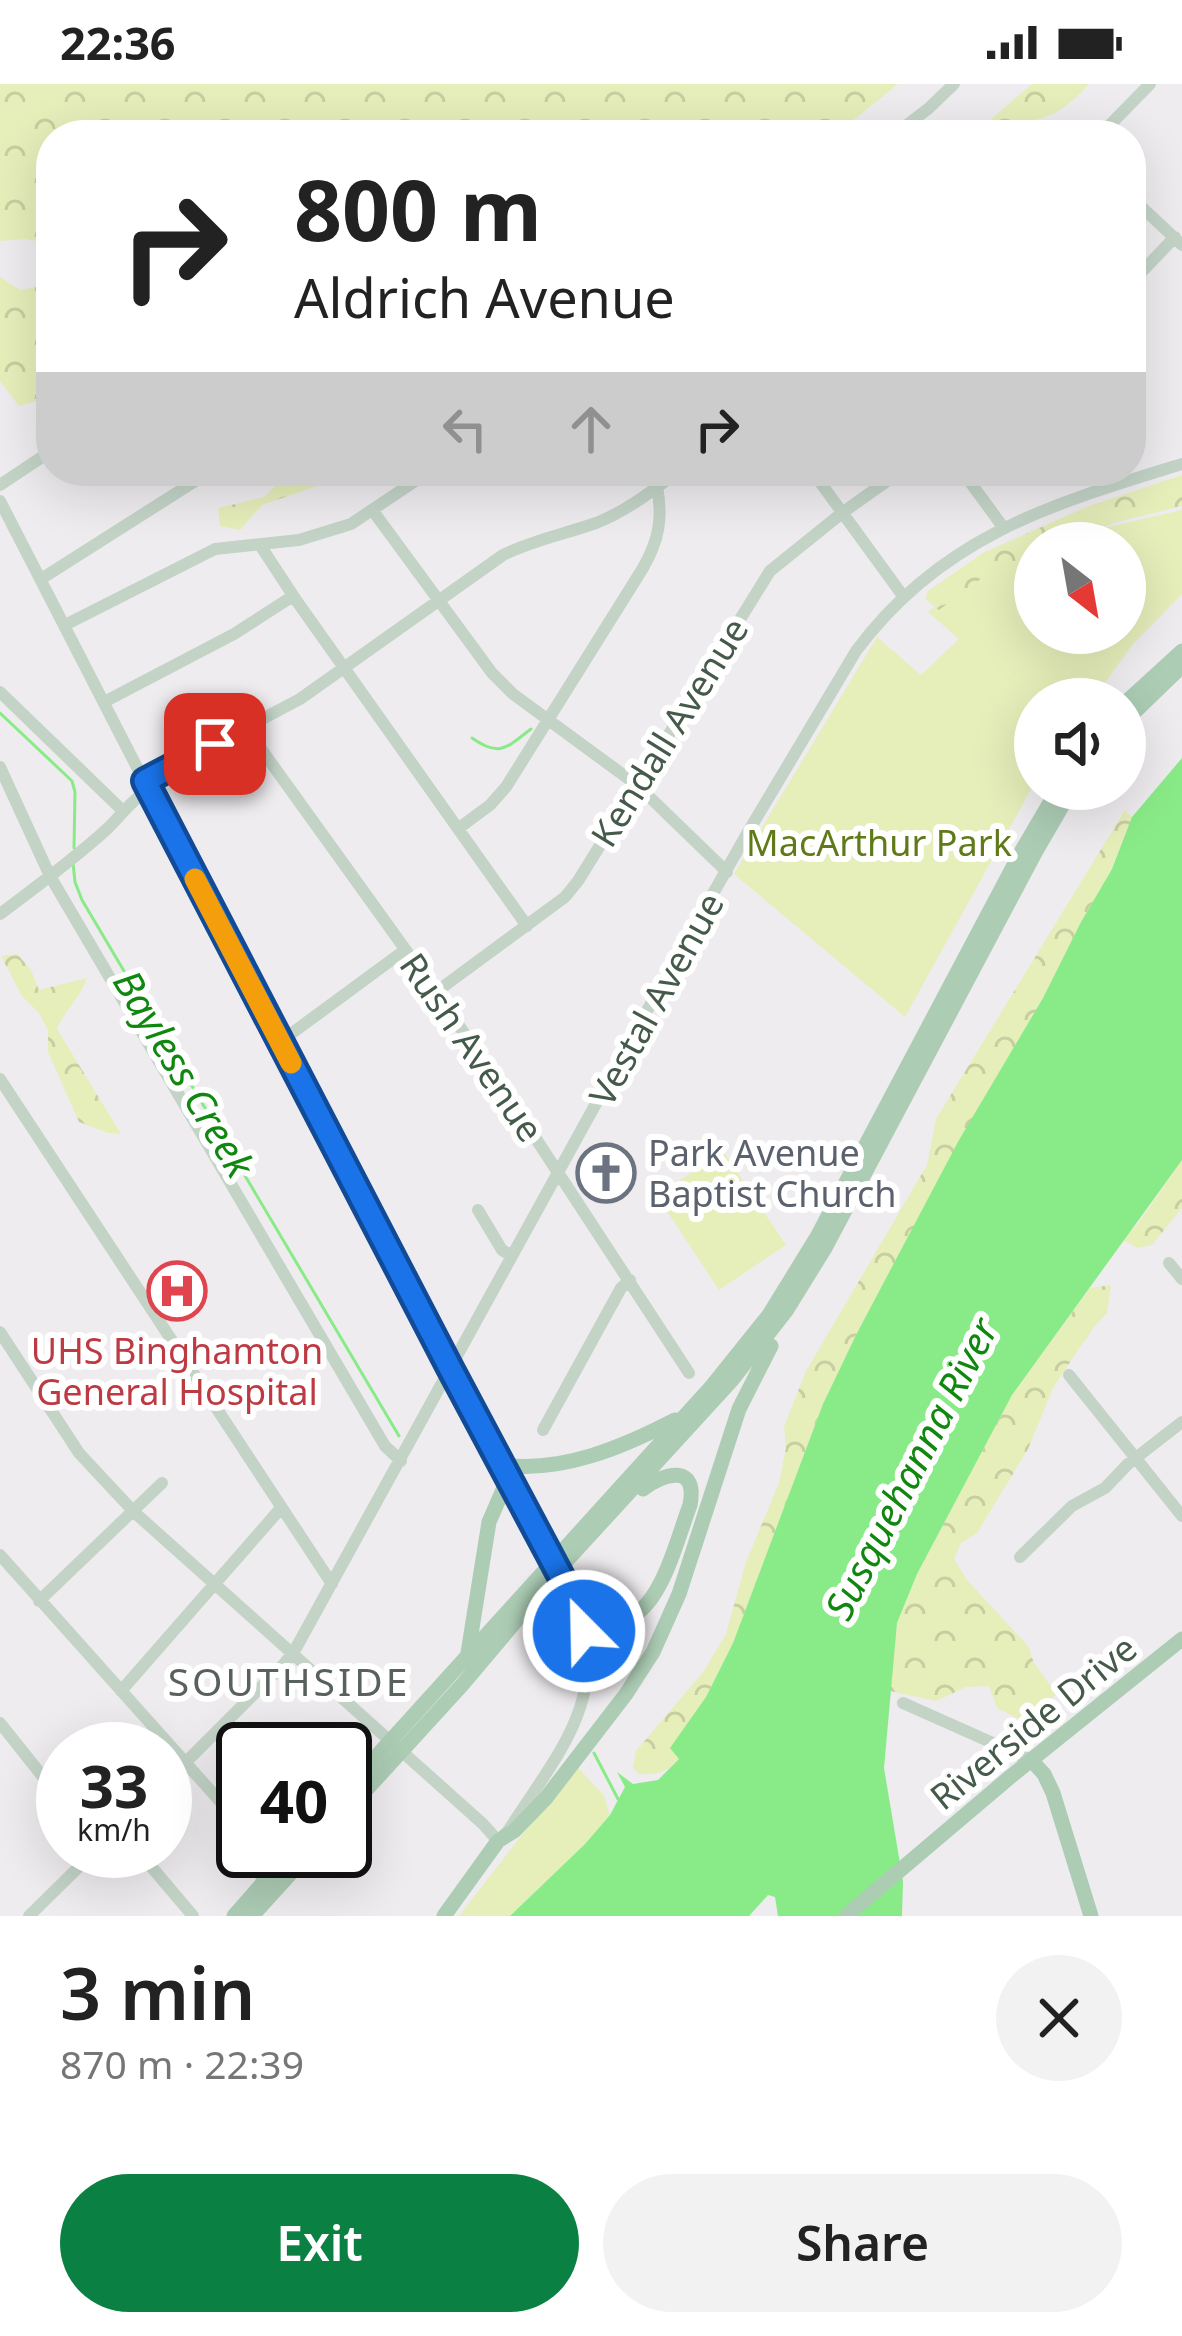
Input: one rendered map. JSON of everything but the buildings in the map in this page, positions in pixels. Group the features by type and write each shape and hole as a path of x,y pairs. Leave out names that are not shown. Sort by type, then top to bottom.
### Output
{"main road":[{"path":"1146,684 1182,651"},
{"path":"1146,701 1182,666"},
{"path":"372,1777 463,1662 758,1329 800,1268 1047,810"},
{"path":"372,1767 462,1684 742,1368 799,1292 1060,810"},
{"path":"444,1916 498,1841 541,1804 649,1658 679,1594 745,1393 800,1300 799,1292"},
{"path":"463,1662 489,1522 506,1470 579,1459 664,1425 700,1399"},
{"path":"573,1599 611,1619 630,1617 646,1607 657,1592 690,1505 690,1486 680,1476 664,1476 604,1523"},
{"name":"Riverside Drive","path":"846,1916 1182,1639"},
{"path":"1031,1760 1053,1793 1091,1916"},
{"path":"263,1882 264,1878"},
{"path":"234,1916 267,1878"},
{"path":"253,1916 287,1878"}],"street":[{"path":"913,120 954,84"},
{"path":"1115,120 1150,84"},
{"path":"1146,211 1178,241 1146,270"},
{"path":"0,484 36,461"},
{"name":"Vestal Avenue","path":"1146,476 1182,464"},
{"path":"41,579 187,486"},
{"path":"65,625 215,549 332,532 409,486"},
{"path":"823,486 903,596"},
{"name":"Kendall Avenue","path":"436,992 572,889 770,572 879,486"},
{"path":"973,486 1003,527"},
{"name":"Vestal Avenue","path":"192,1756 292,1654 748,832 856,651 903,596 991,533 1035,512 1115,486"},
{"path":"0,914 78,854 147,786 300,699 503,555 596,523 657,487 662,514 654,549 506,787 459,828"},
{"path":"0,501 573,1599 588,1652 583,1706 567,1741 498,1841 134,1512 79,1453 0,1332"},
{"path":"373,511 492,673 513,694 637,785 727,872"},
{"path":"260,545 527,926"},
{"path":"104,702 234,634 293,596"},
{"path":"0,692 123,811"},
{"name":"Rush Avenue","path":"246,728 436,992 689,1373"},
{"path":"0,767 50,877 385,1446 401,1461"},
{"path":"280,1042 405,950"},
{"path":"0,1078 332,1584"},
{"path":"478,1210 502,1250 512,1256"},
{"path":"1169,1263 1182,1280"},
{"path":"543,1430 621,1288 630,1280"},
{"path":"1069,1375 1182,1516"},
{"path":"1020,1557 1072,1506 1105,1488 1182,1422"},
{"path":"39,1600 163,1483"},
{"path":"121,1691 281,1508"},
{"path":"0,1555 149,1722"},
{"path":"903,1703 1031,1760"},
{"path":"0,1723 36,1768"},
{"path":"192,1769 216,1796"},
{"path":"29,1916 68,1878"},
{"path":"161,1878 193,1916"}],"green space":[{"path":"0,84 898,84 854,120 36,120 36,241 0,241"},
{"path":"1032,84 1089,84 1045,117 990,120"},
{"path":"0,277 20,290 36,287 36,401 19,406 0,381"},
{"path":"1182,475 1182,506 1117,522 1053,522"},
{"path":"275,486 317,486 262,505 240,530 220,526 218,508 264,497"},
{"name":"MacArthur Park","path":"1182,510 1182,594 1146,631 1146,522 1130,522"},
{"path":"1014,539 1014,564 1006,560 939,610 925,599 928,591 983,553"},
{"name":"MacArthur Park","path":"1013,553 1014,654 1126,654 1108,678 1014,678 1014,810 1020,810 905,1017 734,874 877,637 921,675 959,639 928,612 999,557"},
{"path":"1125,810 1132,817 1112,869 960,1140 823,1404 733,1643 706,1697 671,1748 679,1758 661,1772 638,1774 633,1767 636,1751 703,1672 726,1634 746,1562 779,1483 786,1448 784,1427 806,1371 927,1165 936,1119"},
{"path":"17,954 31,970 39,990 87,978 57,1029 121,1134 79,1122 48,1052 48,1030 22,996 1,956"},
{"path":"723,1151 786,1245 719,1290 657,1196"},
{"path":"1182,1160 1182,1208 1152,1245 1138,1248 1122,1240 1137,1225"},
{"path":"1111,1285 1107,1313 1053,1388 1028,1449 977,1533 961,1543 954,1559 967,1580 1028,1646 1056,1693 1042,1714 1023,1721 997,1708 989,1686 966,1687 936,1701 890,1691 897,1623 917,1574 1012,1395 1090,1288"},
{"path":"576,1765 604,1796 610,1815 510,1916 459,1916"}],"water":[{"name":"Susquehanna River","path":"1182,758 1182,1160 1012,1395 917,1574 897,1623 884,1768 903,1881 902,1916 778,1916 775,1897 768,1895 749,1916 510,1916 610,1815 625,1787 617,1772 633,1784 658,1780 679,1759 670,1748 706,1697 733,1643 823,1404 856,1335 959,1140 1112,869 1132,817 1138,810 1146,810 1146,800"}],"waterway":[{"name":"Bayless Creek","path":"0,713 72,781 74,848"},
{"path":"472,738 497,749 531,729"},
{"name":"Bayless Creek","path":"73,863 82,900 399,1436"},
{"path":"594,1753 618,1799"}],"slow traffic":[{"path":"195,879 291,1063"}],"place":[{"name":"Park Avenue Baptist Church","path":"606,1173"},
{"name":"UHS Binghamton General Hospital","path":"177,1291"}],"district":[{"name":"SOUTHSIDE","path":"289,1680"}],"route":[{"path":"215,744 145,781 573,1599 584,1631"}]}
